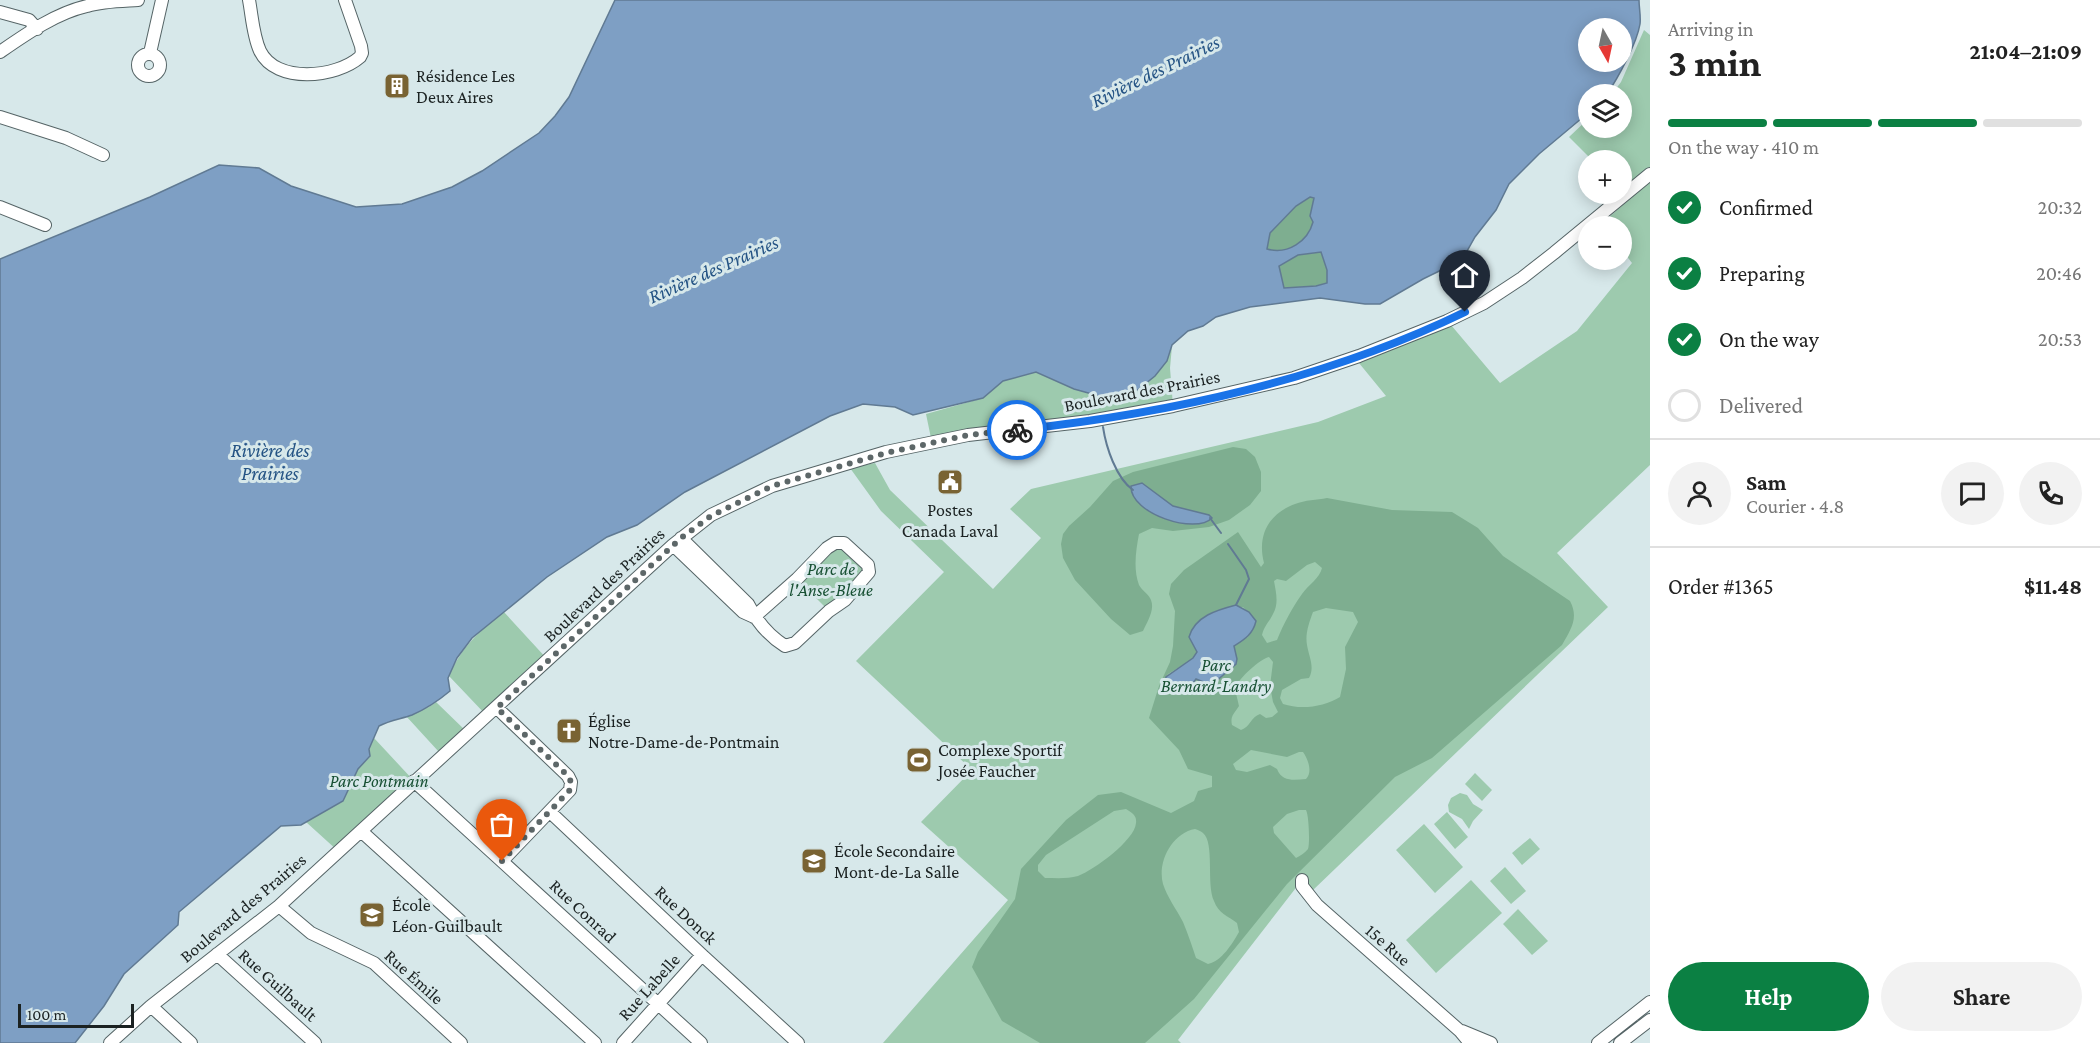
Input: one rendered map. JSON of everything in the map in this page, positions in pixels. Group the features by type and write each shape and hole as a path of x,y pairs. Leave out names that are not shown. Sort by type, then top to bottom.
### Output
{"street":[{"path":"0,52 62,15 87,5 138,0"},
{"path":"150,53 162,0"},
{"path":"249,0 258,47 262,54 278,69 298,75 337,69 360,57 362,49 345,0"},
{"path":"0,12 29,20 37,29"},
{"path":"0,117 66,138 103,155"},
{"name":"Boulevard des Prairies","path":"110,1043 151,1006 279,906 677,542 711,516 772,486 886,453 968,435 1090,421 1173,406 1294,378 1359,356 1447,321 1484,303 1522,278 1650,174"},
{"path":"0,207 45,225"},
{"path":"677,542 748,604 754,617 778,642 785,646 795,643 829,611 845,600 869,572 868,565 844,543 835,543 754,617"},
{"path":"497,708 568,776 571,782 570,790 502,861"},
{"name":"Rue Conrad","path":"414,781 701,1043"},
{"name":"Rue Donck","path":"550,812 798,1043"},
{"path":"361,831 595,1043"},
{"name":"15e Rue","path":"1302,880 1302,886 1317,905 1460,1030 1470,1043"},
{"name":"Rue Émile","path":"279,906 311,933 374,963 460,1043"},
{"name":"Rue Guilbault","path":"217,954 315,1043"},
{"name":"Rue Labelle","path":"623,1043 702,956"},
{"path":"1598,1043 1650,1002"},
{"path":"151,1006 191,1043"},
{"path":"1620,1043 1650,1020"},
{"name":"15e Rue","path":"1460,1030 1491,1043"}],"green space":[{"path":"1644,30 1650,35 1650,167 1632,182 1632,150 1582,150 1569,137 1578,128 1578,138 1632,138 1632,84 1620,84 1625,72 1632,72 1632,57"},
{"name":"Parc Bernard-Landry","path":"1650,181 1650,465 1557,553 1608,607 1312,891 1302,880 1178,1040 1181,1043 883,1043 1008,900 921,822 972,770 856,661 944,572 881,511 850,468 875,463 890,490 993,589 1041,538 1010,509 1031,489 1318,422 1386,396 1359,363 1451,325 1500,383 1577,331 1626,270 1632,270 1632,216 1610,216 1624,204 1632,204 1632,197"},
{"path":"1310,197 1314,198 1310,216 1313,222 1307,236 1289,248 1267,249 1270,233 1296,206"},
{"path":"1321,252 1327,270 1327,283 1284,288 1279,266 1298,255"},
{"path":"1172,346 1170,368 1173,406 932,443 926,414 983,398 1003,381 1036,372 1074,389 1111,399 1135,392 1155,376 1167,361"},
{"path":"1233,447 1246,449 1255,457 1261,472 1261,491 1250,505 1229,520 1209,527 1173,531 1152,528 1139,534 1136,560 1137,579 1140,587 1150,598 1152,608 1143,631 1130,635 1111,619 1075,580 1063,558 1061,544 1063,534 1113,481 1133,472"},
{"path":"1327,498 1392,510 1452,512 1478,528 1503,556 1570,601 1574,618 1568,634 1562,645 1432,758 1395,777 1287,884 1194,999 1145,1043 1040,1043 1002,1021 972,967 978,952 1015,899 1021,869 1066,820 1098,795 1121,792 1171,813 1194,801 1198,791 1212,787 1212,776 1188,769 1179,750 1149,718 1159,686 1170,662 1173,646 1175,611 1169,594 1171,584 1184,570 1238,532 1261,567 1264,563 1262,544 1271,520 1295,504","holes":["1315,562 1322,568 1295,605 1277,640 1267,643 1262,635 1276,606 1274,581 1277,579 1286,581 1307,565","1243,607 1256,621 1248,637 1234,645 1237,659 1206,683 1195,679 1190,687 1165,685 1168,674 1194,658 1197,652 1189,637 1199,621 1211,613","1326,608 1353,612 1358,622 1345,647 1346,669 1340,697 1312,707 1283,704 1280,698 1282,690 1301,679 1309,678 1311,674 1312,666 1307,645 1308,628 1313,612","1269,657 1273,662 1270,686 1273,702 1278,712 1266,718 1260,714 1257,715 1241,730 1232,725 1233,715 1239,706 1236,687 1245,674 1260,661","1251,750 1287,757 1303,752 1309,769 1306,779 1297,780 1285,778 1270,765 1247,772 1236,770 1233,764","1126,809 1136,818 1134,830 1129,838 1094,868 1078,876 1045,878 1038,871 1038,865 1046,855 1114,811","1306,810 1309,830 1308,849 1296,858 1274,833 1273,827 1287,814","1195,829 1207,838 1214,901 1221,911 1237,923 1239,932 1230,947 1222,956 1208,964 1196,958 1183,922 1163,884 1164,858 1179,836"]},
{"name":"Parc de l'Anse-Bleue","path":"835,543 868,565 829,611 797,579"},
{"path":"503,611 548,660 487,716 449,676 465,648"},
{"path":"436,702 468,733 439,752 406,716"},
{"name":"Parc Pontmain","path":"374,738 414,781 338,851 306,822 343,801 358,769 370,757 369,749"},
{"path":"1475,773 1492,790 1482,801 1465,784"},
{"path":"1460,793 1467,795 1473,804 1483,810 1469,829 1462,819 1449,812 1448,805 1451,798"},
{"path":"1447,812 1468,837 1455,849 1434,824"},
{"path":"1424,824 1463,867 1435,893 1396,850"},
{"path":"1530,838 1540,849 1522,865 1512,853"},
{"path":"1505,867 1526,891 1511,904 1490,881"},
{"path":"1471,880 1502,913 1436,973 1406,940"},
{"path":"1518,909 1548,941 1532,955 1503,924"}],"water":[{"name":"Rivière des Prairies","path":"615,0 1639,0 1640,21 1632,47 1632,18 1578,18 1578,72 1620,72 1613,84 1578,84 1578,121 1539,154 1509,184 1496,210 1475,237 1462,260 1380,304 1320,298 1250,307 1216,317 1203,326 1188,331 1172,345 1167,361 1155,376 1135,392 1110,399 1074,389 1036,372 1003,381 983,398 913,415 895,407 863,404 830,416 685,492 637,525 607,537 547,577 472,638 457,658 448,678 450,691 417,713 379,726 369,749 370,756 358,769 343,801 301,825 281,826 179,912 178,925 124,974 104,1006 75,1043 0,1043 0,259 150,197 219,165 259,168 291,186 356,207 402,204 452,187 482,171 539,133 569,97","holes":["1310,197 1314,198 1310,216 1313,222 1307,235 1289,248 1267,249 1270,233 1296,206","1321,252 1327,270 1327,283 1284,288 1279,266 1298,255"]},
{"path":"1142,483 1173,506 1209,515 1212,518 1204,523 1179,523 1152,513 1134,496 1131,486"},
{"path":"1236,605 1249,612 1256,621 1251,633 1234,646 1236,664 1215,682 1206,683 1196,679 1185,690 1170,692 1165,685 1166,677 1193,658 1197,652 1189,637 1196,624 1214,612"}],"waterway":[{"path":"1103,427 1109,453 1117,470 1133,490"},
{"path":"1210,518 1221,533"},
{"path":"1228,544 1246,570 1249,579 1236,605"}],"way so far":[{"path":"502,861 570,790 571,782 568,776 497,708 681,538 711,516 772,486 886,453 968,435 1017,430"}],"place":[{"name":"Résidence Les Deux Aires","path":"397,86"},
{"name":"Postes Canada Laval","path":"950,482"},
{"name":"Église Notre-Dame-de-Pontmain","path":"569,731"},
{"name":"Complexe Sportif Josée Faucher","path":"919,760"},
{"name":"École Secondaire Mont-de-La Salle","path":"814,861"},
{"name":"École Léon-Guilbault","path":"372,915"}],"route":[{"path":"1017,430 1090,421 1173,406 1294,378 1359,356 1465,312"}]}
